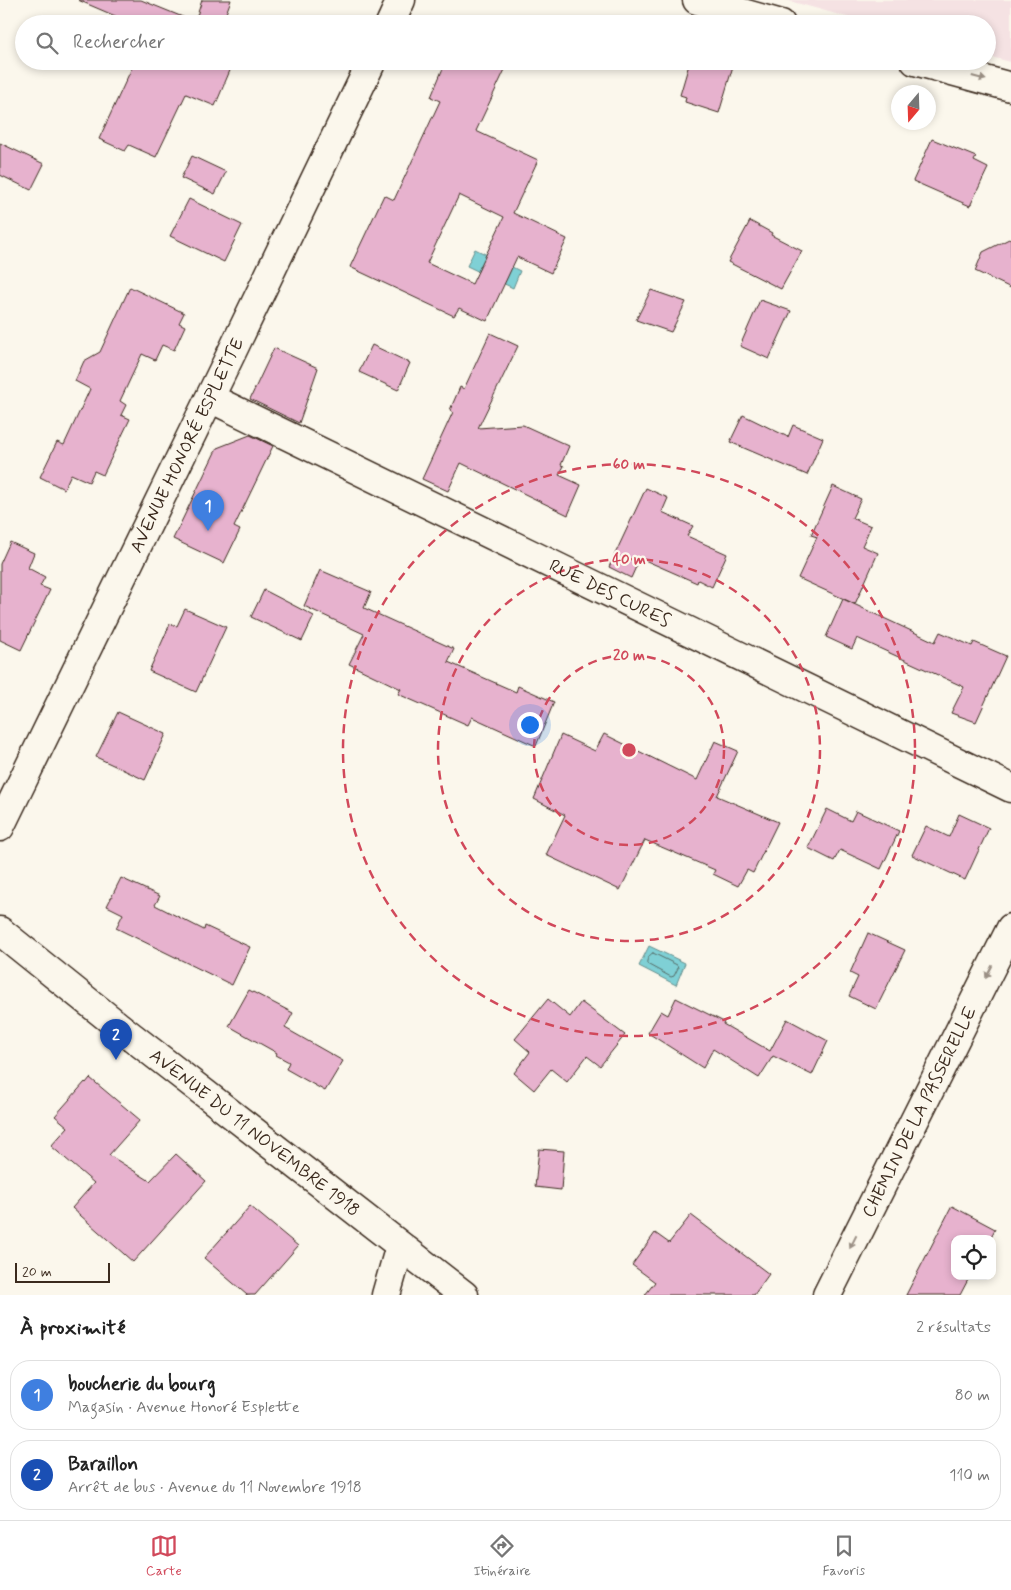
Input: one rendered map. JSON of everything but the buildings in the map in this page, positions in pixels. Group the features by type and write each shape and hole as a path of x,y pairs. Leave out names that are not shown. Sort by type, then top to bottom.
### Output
{"street":[{"path":"394,15 401,0"},
{"path":"697,0 750,15"},
{"name":"AVENUE HONORÉ ESPLETTE","path":"0,827 368,70"},
{"path":"948,70 1011,87"},
{"name":"RUE DES CURES","path":"210,398 1011,788"},
{"name":"CHEMIN DE LA PASSERELLE","path":"827,1295 1011,928"},
{"name":"AVENUE DU 11 NOVEMBRE 1918","path":"0,931 130,1035 464,1295"},
{"path":"386,1295 400,1246"}],"shaded area":[{"path":"786,0 1011,0 1011,62 996,58 996,15 840,15"}],"water":[{"path":"475,249 520,271 513,288 467,266"},
{"path":"649,946 685,963 676,985 639,966"}],"place":[{"name":"boucherie du bourg","path":"208,531"},
{"name":"Baraillon","path":"116,1060"}]}
